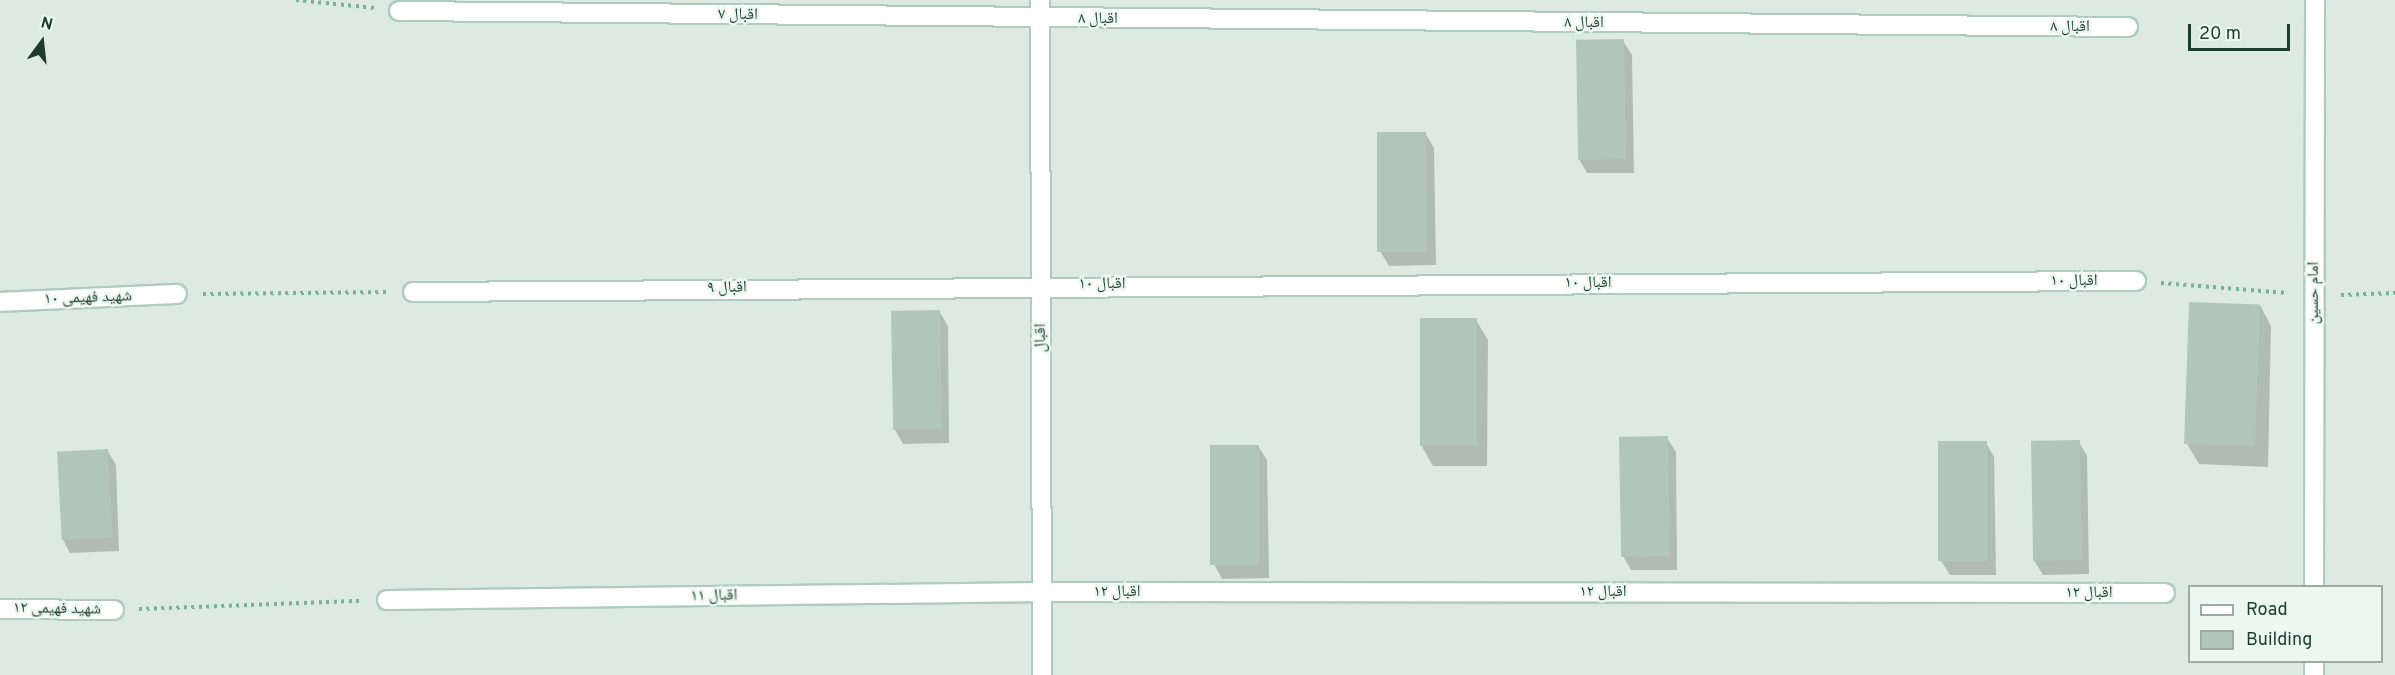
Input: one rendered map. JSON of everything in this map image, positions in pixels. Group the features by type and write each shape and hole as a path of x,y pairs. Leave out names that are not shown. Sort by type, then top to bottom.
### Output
{"street":[{"name":"امام حسین","path":"2314,585 2315,0"},
{"name":"اقبال ۷","path":"399,11 1040,9"},
{"name":"اقبال ۸","path":"1040,9 2128,27"},
{"name":"اقبال","path":"1040,9 1042,675"},
{"name":"اقبال ۱۰","path":"1041,284 2136,281"},
{"name":"اقبال ۹","path":"413,292 1041,284"},
{"name":"شهید فهیمی ۱۰","path":"0,302 177,294"},
{"name":"اقبال ۱۲","path":"1042,592 2165,593"},
{"name":"اقبال ۱۱","path":"387,600 1042,592"},
{"name":"شهید فهیمی ۱۲","path":"0,609 114,610"}],"path":[{"path":"296,0 399,11"},
{"path":"2136,281 2314,295 2395,293"},
{"path":"177,294 413,292"},
{"path":"114,610 387,600"}],"building":[{"path":"1624,39 1626,159 1578,160 1576,40"},
{"path":"1377,132 1426,132 1426,252 1377,252"},
{"path":"2189,302 2260,304 2255,446 2184,444"},
{"path":"940,310 942,429 893,430 891,311"},
{"path":"1420,318 1477,318 1477,446 1420,446"},
{"path":"1668,436 1670,556 1621,557 1619,437"},
{"path":"2080,440 2082,560 2033,561 2031,441"},
{"path":"1938,441 1987,441 1987,561 1938,561"},
{"path":"1210,445 1259,445 1259,565 1210,565"},
{"path":"108,449 113,537 62,540 57,452"}]}
